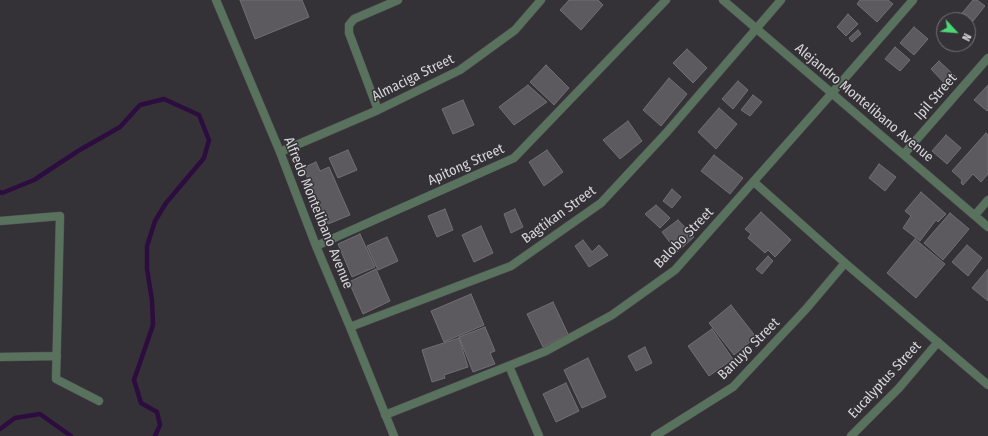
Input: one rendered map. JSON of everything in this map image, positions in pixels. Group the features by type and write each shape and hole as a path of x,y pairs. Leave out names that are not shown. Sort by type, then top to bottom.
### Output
{"street":[{"name":"Alfredo Montelibano Avenue","path":"216,0 280,152 316,246 394,436"},
{"path":"378,110 349,33 349,25 354,19 398,0"},
{"name":"Almaciga Street","path":"280,152 378,110 460,70 515,30 540,0"},
{"name":"Apitong Street","path":"316,246 514,158 666,0"},
{"name":"Alejandro Montelibano Avenue","path":"723,0 988,226"},
{"name":"Bagtikan Street","path":"350,328 511,266 601,203 667,132 781,0"},
{"name":"Balobo Street","path":"385,414 546,351 612,316 675,270 913,0"},
{"name":"Ipil Street","path":"904,154 988,58"},
{"path":"754,182 845,263 988,385"},
{"path":"975,215 988,200"},
{"path":"0,220 60,216 56,379 99,401"},
{"name":"Banuyo Street","path":"655,436 733,387 806,309 845,263"},
{"name":"Eucalyptus Street","path":"851,436 899,388 938,342"},
{"path":"0,357 56,356"},
{"path":"509,366 539,436"}],"building":[{"path":"240,0 302,0 309,17 255,39"},
{"path":"569,0 598,0 603,5 581,30 560,10"},
{"path":"860,0 888,0 893,4 877,22 857,4"},
{"path":"973,0 977,0 985,6 976,17 976,12 963,12"},
{"path":"848,14 858,24 846,36 837,27"},
{"path":"914,27 928,39 914,55 900,43"},
{"path":"858,30 861,34 852,42 849,38"},
{"path":"895,47 910,60 900,71 885,59"},
{"path":"687,49 707,68 693,83 673,63"},
{"path":"939,61 956,77 947,86 931,69"},
{"path":"546,65 569,88 554,105 530,82"},
{"path":"669,78 687,94 661,126 643,110"},
{"path":"738,81 748,90 733,109 722,99"},
{"path":"528,85 547,102 514,125 499,107"},
{"path":"988,85 988,110 987,111 974,100"},
{"path":"753,95 762,102 750,116 741,110"},
{"path":"463,100 474,125 453,134 442,109"},
{"path":"719,108 737,124 716,149 698,132"},
{"path":"628,121 642,141 620,159 603,140"},
{"path":"986,133 988,135 988,174 981,182 973,174 963,185 961,183 962,180 952,171"},
{"path":"946,135 961,148 947,164 932,151"},
{"path":"348,150 357,170 338,178 329,158"},
{"path":"547,150 563,172 544,186 529,162"},
{"path":"714,155 743,178 730,194 701,171"},
{"path":"316,162 320,171 329,167 350,215 328,224 303,168"},
{"path":"879,164 896,177 885,191 869,178"},
{"path":"672,189 681,197 672,208 663,201"},
{"path":"921,192 946,214 938,222 936,220 920,241 903,228 911,216 905,211"},
{"path":"656,205 670,218 660,228 645,214"},
{"path":"445,209 453,230 437,237 428,216"},
{"path":"515,209 523,227 511,233 504,214"},
{"path":"761,212 791,240 775,257 768,250 765,253 748,238 751,234 745,229"},
{"path":"950,213 969,229 943,260 924,243"},
{"path":"678,220 694,237 677,252 662,232"},
{"path":"481,226 493,253 474,262 462,235"},
{"path":"360,234 375,267 352,277 338,244"},
{"path":"387,237 398,261 378,270 367,246"},
{"path":"915,239 945,264 916,298 887,273"},
{"path":"583,240 592,252 599,245 608,255 589,267 575,246"},
{"path":"967,245 982,258 968,276 952,262"},
{"path":"768,256 773,261 762,274 756,269"},
{"path":"376,269 390,301 363,314 349,282"},
{"path":"988,269 988,301 972,288"},
{"path":"471,294 484,325 444,342 431,311"},
{"path":"553,302 568,334 543,347 527,314"},
{"path":"731,305 756,337 734,355 709,323"},
{"path":"485,327 495,351 490,353 495,364 473,372 459,337"},
{"path":"712,329 733,359 709,376 688,346"},
{"path":"459,338 468,367 444,375 445,378 432,382 422,350"},
{"path":"645,347 652,363 636,371 628,356"},
{"path":"588,358 606,397 582,408 564,370"},
{"path":"566,383 579,411 556,422 543,394"}],"waterway":[{"path":"0,192 2,193 34,180 78,151 120,127 140,105 164,99 199,115 209,140 204,158 166,203 155,221 147,246 147,269 152,300 153,325 134,380 141,403 157,412 160,425 155,436"},
{"path":"0,429 15,418 40,414 71,436"}]}
